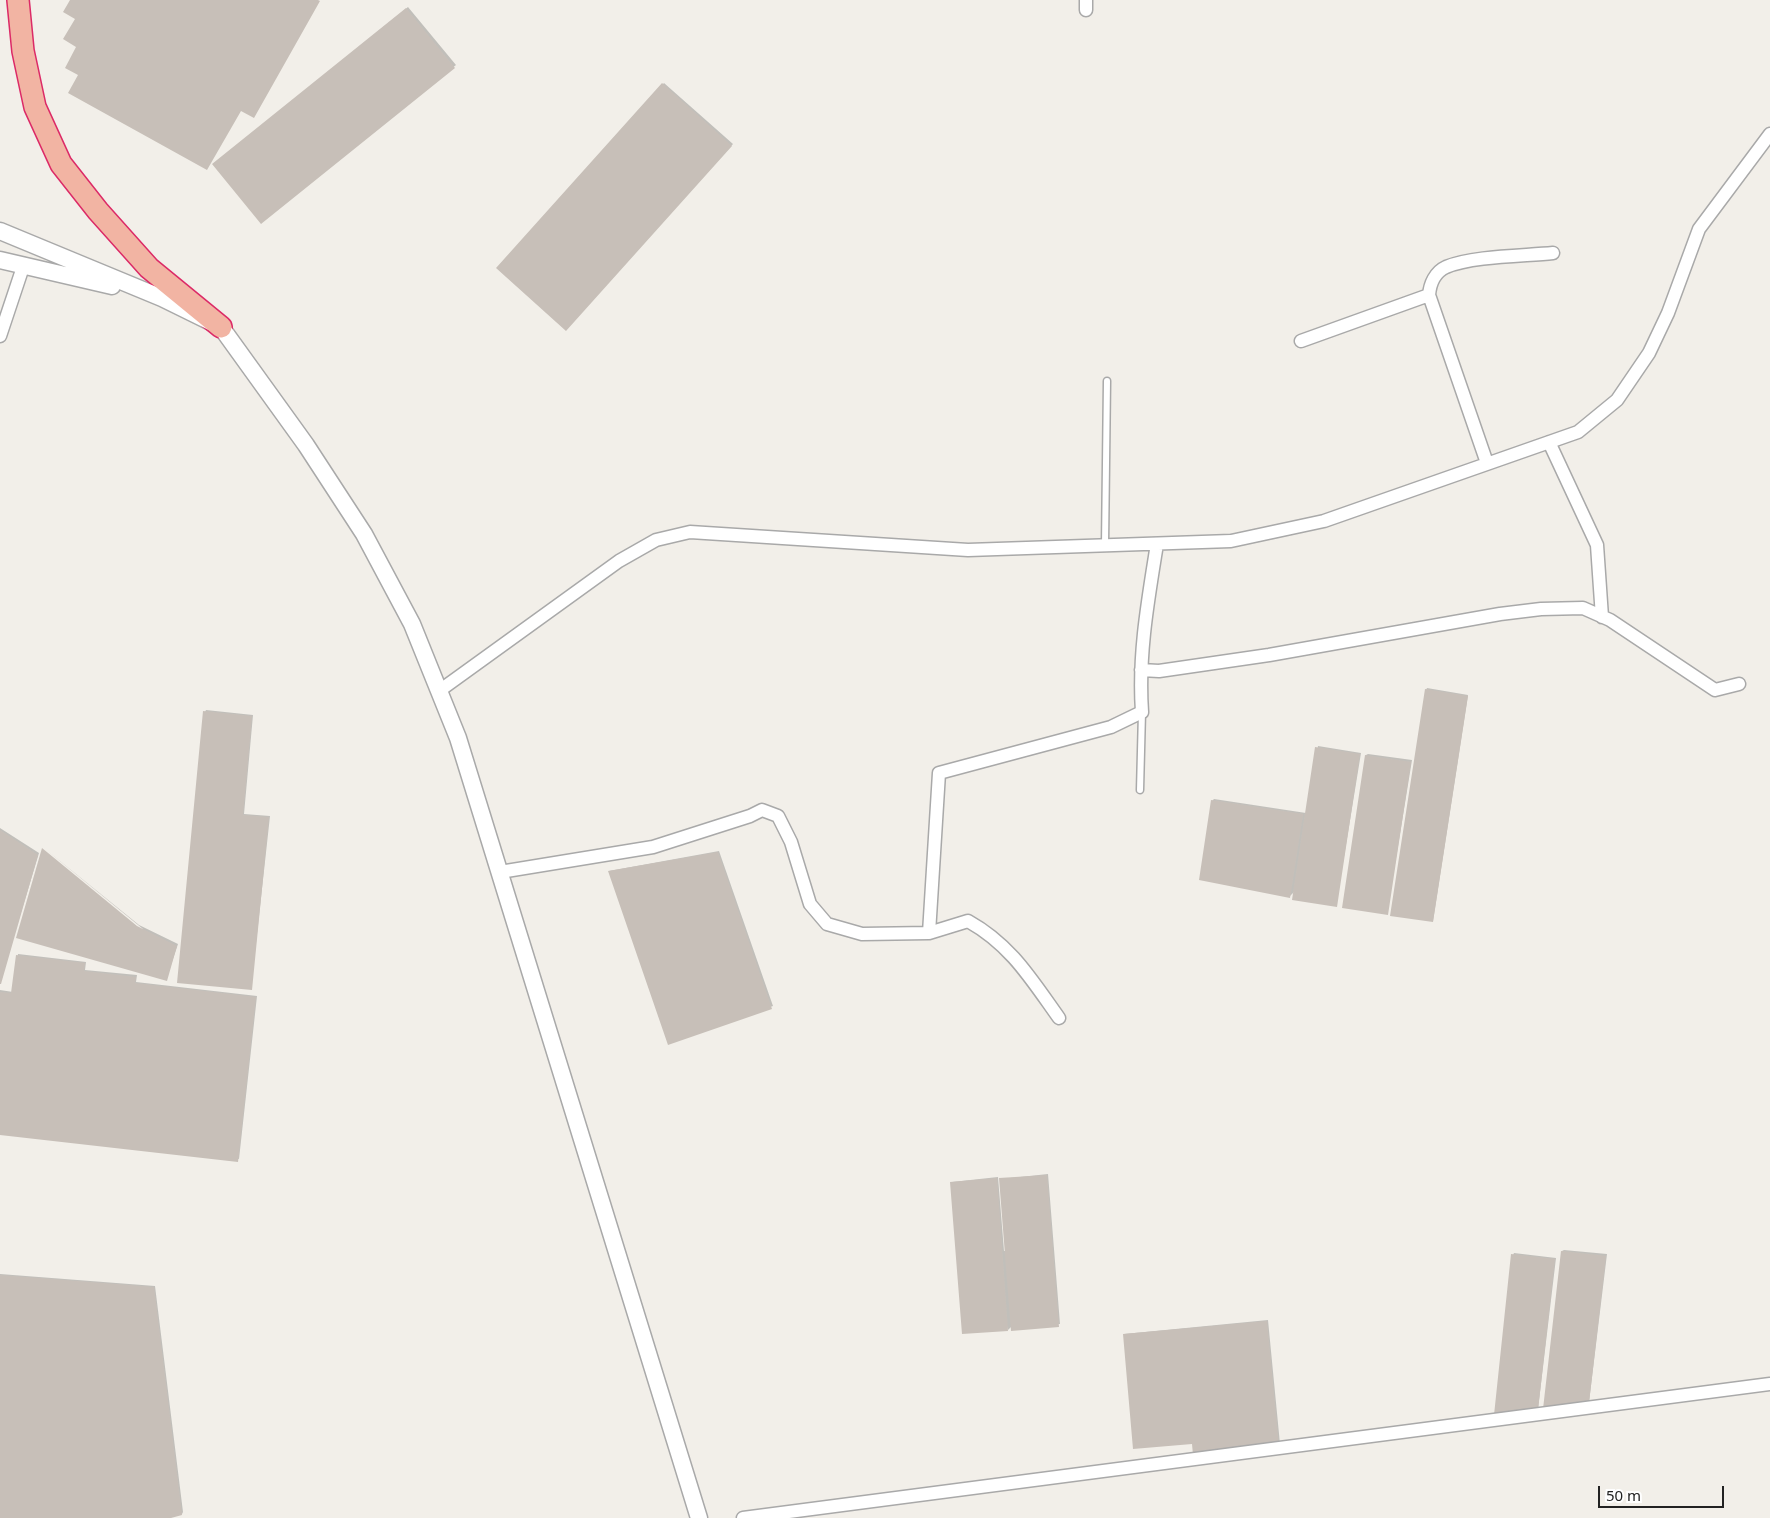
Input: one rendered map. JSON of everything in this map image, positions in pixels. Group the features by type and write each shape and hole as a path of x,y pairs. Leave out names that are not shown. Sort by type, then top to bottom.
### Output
{"highway":[{"path":"18,0 23,51 35,107 61,164 98,211 149,268 221,327"}],"street":[{"path":"439,691 619,561 656,540 690,532 968,550 1231,541 1324,521 1578,432 1617,400 1649,353 1668,314 1699,229 1770,134"},
{"path":"0,231 162,298 221,327 306,445 364,534 412,624 458,738 699,1518"},
{"path":"1487,463 1429,295 1436,275 1446,267 1466,262 1553,253"},
{"path":"0,260 24,264 162,298"},
{"path":"0,336 24,264"},
{"path":"1301,341 1429,295"},
{"path":"1549,442 1597,545 1602,617"},
{"path":"929,933 939,774 1111,727 1142,712 1140,670 1157,544"},
{"path":"1140,670 1159,671 1269,655 1541,609 1583,608 1602,617 1716,690 1739,684"},
{"path":"500,872 653,847 750,816 762,810 778,816 791,842 810,904 827,924 862,934 929,933 968,921 990,933 1016,958 1059,1018"},
{"path":"743,1518 1770,1384"}],"lane":[{"path":"1105,545 1106,381"},
{"path":"1140,790 1142,712"}],"building":[{"path":"70,0 320,1 254,118 241,111 207,170 68,93 78,75 65,68 76,47 63,39 75,19 63,12"},
{"path":"406,8 455,68 261,224 212,164"},
{"path":"662,83 732,146 566,331 496,268"},
{"path":"1425,689 1468,696 1433,922 1390,916"},
{"path":"203,711 252,716 243,815 269,817 252,990 177,983"},
{"path":"1315,747 1360,754 1337,907 1292,900"},
{"path":"1365,755 1411,762 1388,915 1342,908"},
{"path":"1211,800 1303,814 1290,898 1199,880"},
{"path":"0,830 38,855 1,984 0,984"},
{"path":"42,848 137,926 177,946 167,981 16,938"},
{"path":"718,852 772,1009 668,1045 608,871"},
{"path":"16,955 85,963 84,971 136,977 135,983 256,997 238,1162 0,1135 0,992 11,993"},
{"path":"1047,1175 1059,1327 1011,1331 999,1178"},
{"path":"997,1178 1008,1331 962,1334 950,1182"},
{"path":"1561,1251 1606,1256 1589,1403 1543,1409"},
{"path":"1511,1254 1555,1259 1538,1410 1494,1415"},
{"path":"0,1275 154,1287 182,1515 171,1518 0,1518"},
{"path":"1267,1321 1279,1447 1193,1455 1192,1444 1133,1449 1123,1334"}]}
